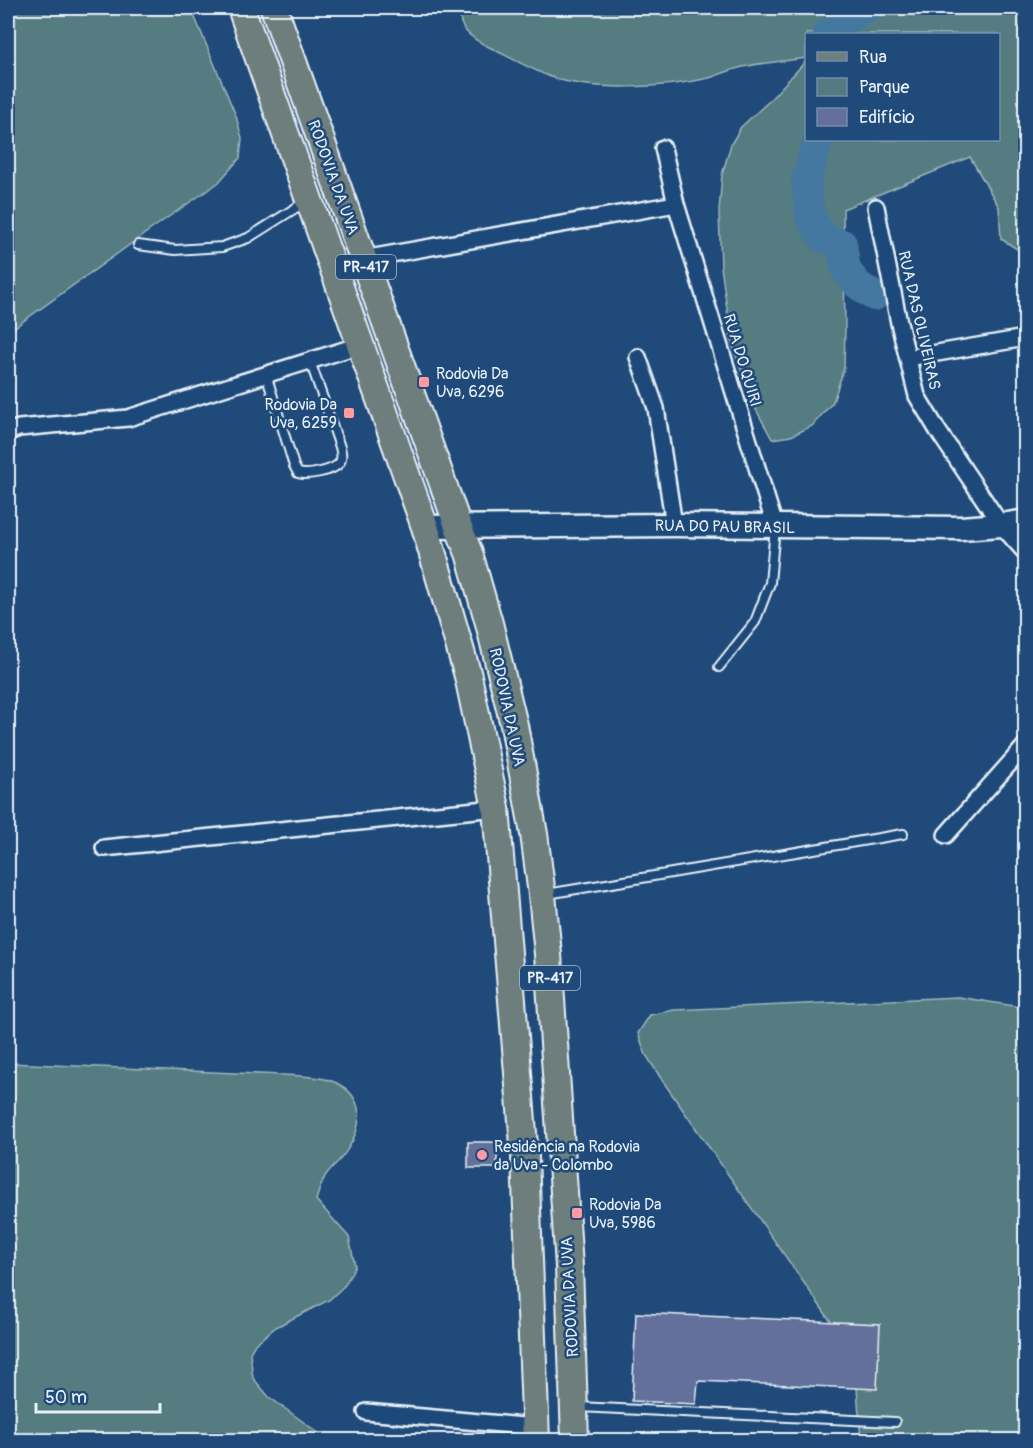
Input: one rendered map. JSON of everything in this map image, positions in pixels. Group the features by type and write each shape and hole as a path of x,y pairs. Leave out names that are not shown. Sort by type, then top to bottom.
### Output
{"main road":[{"name":"RODOVIA DA UVA","path":"241,8 425,527 468,676 496,808 525,1157 536,1434"},
{"name":"RODOVIA DA UVA","path":"274,8 469,553 514,724 534,834 548,954 568,1267 575,1440"}],"street":[{"name":"RUA DO QUIRI","path":"663,148 676,204 775,526"},
{"path":"363,259 676,204"},
{"name":"RUA DAS OLIVEIRAS","path":"876,207 899,323 917,396 1001,525 1026,553"},
{"path":"908,358 1019,339"},
{"path":"8,432 19,428 128,418 360,345"},
{"path":"638,357 656,408 674,525"},
{"name":"RUA DO PAU BRASIL","path":"425,527 674,525 961,528 1026,521"},
{"path":"946,835 1026,745"},
{"path":"104,848 496,808"},
{"path":"366,1412 536,1434"}],"lane":[{"path":"138,245 175,250 222,248 248,238 309,199"},
{"path":"266,374 298,473 305,475 335,468 342,455 310,360"},
{"path":"719,667 755,622 770,584 775,526"},
{"path":"542,895 903,834"},
{"path":"574,1406 895,1422"}],"green space":[{"path":"8,8 191,8 236,116 242,138 240,158 218,183 8,332"},
{"path":"463,8 1025,8 1025,253 1001,239 999,207 970,157 843,209 844,368 833,402 812,426 791,436 772,439 753,404 732,344 721,267 719,211 722,175 731,144 741,127 805,62 805,141 1000,141 1000,33 805,33 805,58 762,63 709,78 672,84 608,87 568,82 527,67 472,37 463,27 461,15"},
{"path":"958,997 1025,1009 1025,1440 861,1440 853,1368 832,1323 662,1080 646,1055 638,1033 650,1015 674,1010"},
{"path":"8,1063 306,1076 329,1080 350,1092 358,1109 357,1129 345,1154 324,1178 316,1200 349,1237 355,1266 345,1285 329,1300 276,1327 255,1344 250,1353 253,1378 269,1397 328,1440 8,1440"}],"building":[{"name":"Residência na Rodovia da Uva - Colombo","path":"468,1142 497,1142 497,1168 468,1168"},
{"path":"636,1313 880,1324 877,1389 698,1381 696,1404 632,1401"}],"waterway":[{"path":"829,33 859,11 868,8"},
{"path":"818,141 806,182 810,216 822,237 842,244 846,270 858,285 874,296"}],"place":[{"name":"Rodovia Da Uva, 6296","path":"424,382"},
{"name":"Rodovia Da Uva, 6259","path":"349,413"},
{"name":"Residência na Rodovia da Uva - Colombo","path":"482,1155"},
{"name":"Rodovia Da Uva, 5986","path":"577,1213"}]}
